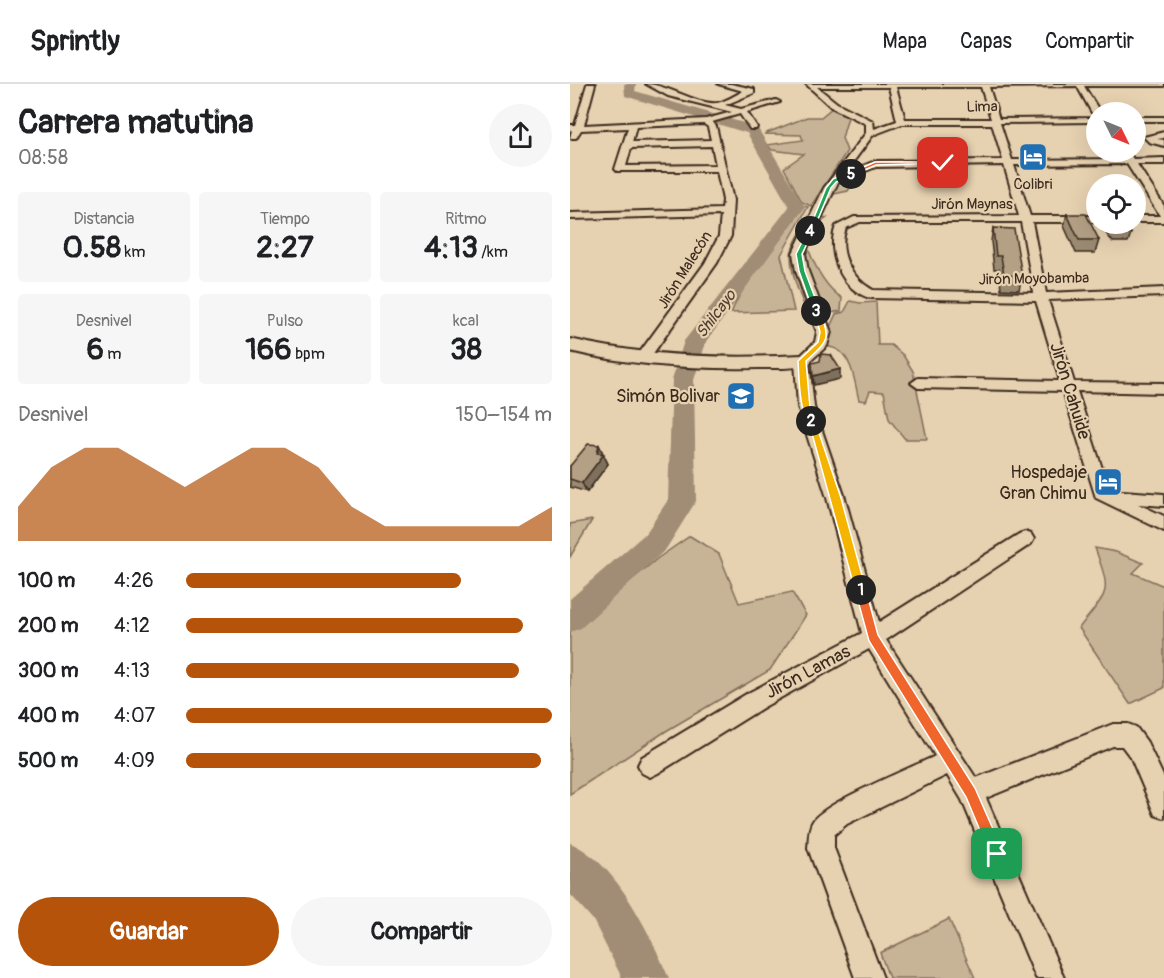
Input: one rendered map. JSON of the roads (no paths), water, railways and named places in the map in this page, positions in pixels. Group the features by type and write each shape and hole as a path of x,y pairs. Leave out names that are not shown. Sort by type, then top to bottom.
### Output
{"main road":[{"path":"572,347 642,359 734,364 802,361"}],"street":[{"path":"570,140 591,84"},
{"path":"653,86 671,84"},
{"path":"721,104 751,91 722,84"},
{"path":"809,84 1164,84"},
{"path":"809,84 834,105 870,128 829,188 799,254 802,271 824,332 822,343 802,361 806,407 836,498 873,637 971,792 1050,978"},
{"path":"892,84 901,122"},
{"name":"Jirón Cahuide","path":"984,84 1026,219 1041,297 1102,494"},
{"path":"1079,85 1089,102"},
{"path":"653,86 721,104 741,112 753,127"},
{"path":"575,127 712,120 776,102"},
{"path":"1146,119 1164,119"},
{"name":"Jirón Malecón","path":"642,359 711,263 725,236 728,200 712,120"},
{"name":"Lima","path":"870,128 901,122 1086,120"},
{"path":"633,124 620,169 720,168"},
{"path":"1164,135 1149,137 1164,143"},
{"path":"627,145 715,143"},
{"path":"835,181 875,164 1086,161"},
{"path":"1146,161 1164,161"},
{"path":"1132,162 1164,214"},
{"path":"570,216 726,212"},
{"name":"Jirón Maynas","path":"849,222 858,219 1086,219"},
{"path":"1146,219 1164,219"},
{"name":"Jirón Moyobamba","path":"849,222 841,226 837,233 837,252 852,278 863,291 870,294 1041,297 1164,292"},
{"path":"918,383 1164,388"},
{"path":"1102,494 1164,500"},
{"path":"1102,494 1164,524"},
{"name":"Jirón Lamas","path":"651,765 756,700 873,637 1025,539"},
{"path":"971,792 1113,735 1128,735 1140,750 1164,806"},
{"path":"869,978 821,848 822,829 838,814 950,761"}],"waterway":[{"name":"Shilcayo","path":"570,618 656,541 682,501 683,380 695,341 797,207 752,130 629,93 630,84"},
{"name":"Shilcayo","path":"570,863 608,905 646,978"}],"place":[{"name":"Colibri","path":"1033,157"},
{"name":"Simón Bolivar","path":"741,396"},
{"name":"Hospedaje Gran Chimu","path":"1108,482"}]}
